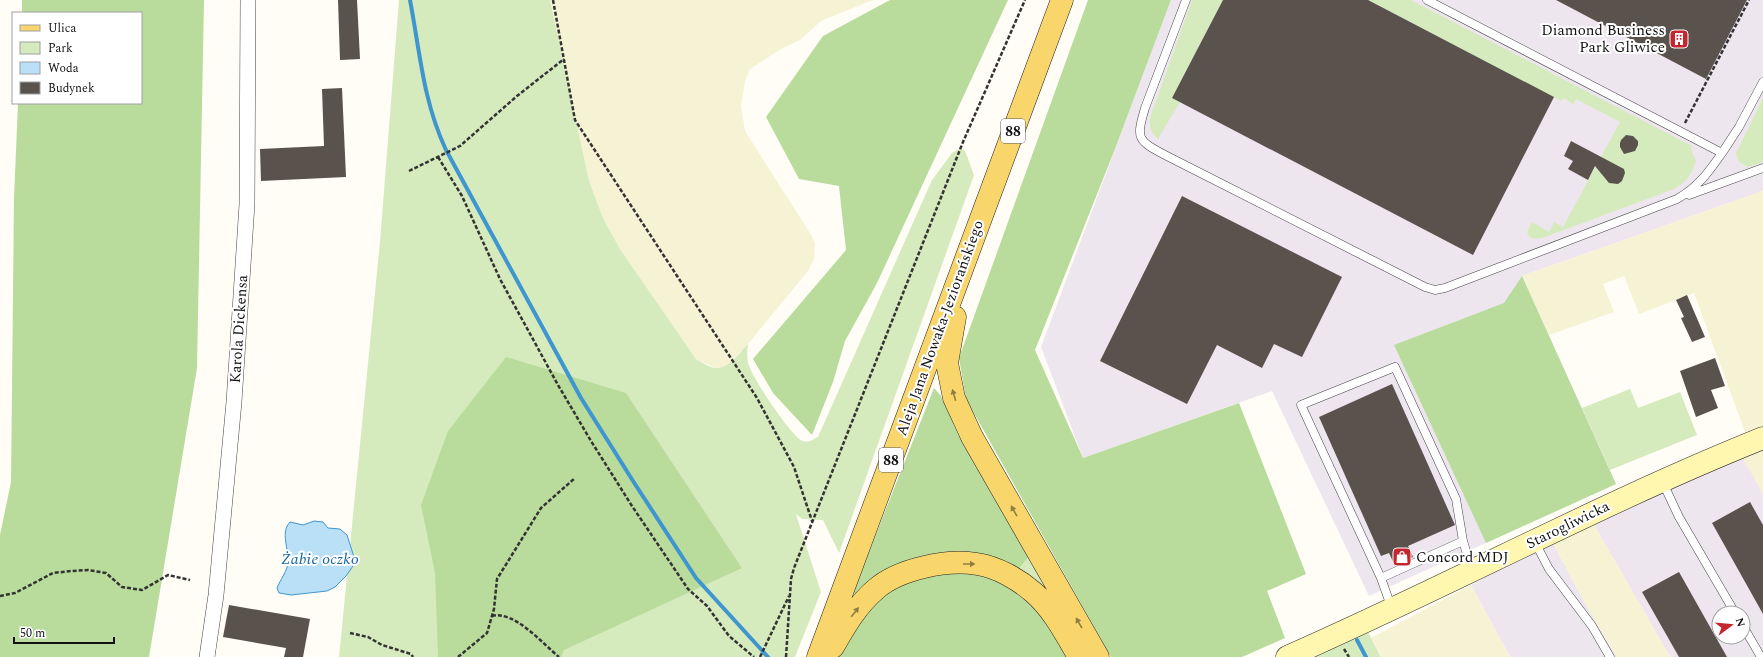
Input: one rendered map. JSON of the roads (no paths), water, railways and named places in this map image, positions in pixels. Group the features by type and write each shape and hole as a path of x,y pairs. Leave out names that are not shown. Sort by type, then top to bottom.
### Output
{"main road":[{"name":"Aleja Jana Nowaka-Jeziorańskiego","path":"818,657 1062,0"},
{"path":"964,263 947,363 954,398 972,437 1098,657"},
{"path":"827,657 847,621 864,600 877,588 916,568 946,564 977,564 996,570 1016,579 1034,593 1051,611 1079,657"}],"street":[{"name":"Karola Dickensa","path":"207,657 216,595 234,402 247,204 248,0"},
{"name":"Starogliwicka","path":"1287,657 1472,572 1662,480 1763,438"}],"lane":[{"path":"1186,0 1145,108 1139,133 1142,141 1165,155 1425,287 1435,290 1445,288 1763,168"},
{"path":"1427,0 1722,153"},
{"path":"1677,200 1700,182 1722,153 1739,127 1763,82"},
{"path":"1392,609 1380,578 1300,405 1395,367 1456,499 1463,541 1472,572"},
{"path":"1662,480 1679,517 1731,605"},
{"path":"1380,578 1463,541"},
{"path":"1538,548 1549,569 1592,626 1610,657"},
{"path":"1751,640 1761,657"}],"water":[{"name":"Żabie oczko","path":"314,521 323,522 328,528 340,529 347,535 354,557 353,566 335,587 327,591 291,595 279,593 277,588 288,565 285,536 287,526 290,522 303,525"}],"waterway":[{"path":"410,0 427,95 438,132 446,150 581,398 696,578 768,657"},
{"path":"1357,640 1366,657"}],"place":[{"name":"Diamond Business Park Gliwice","path":"1679,39"},
{"name":"Concord MDJ","path":"1402,557"}]}
